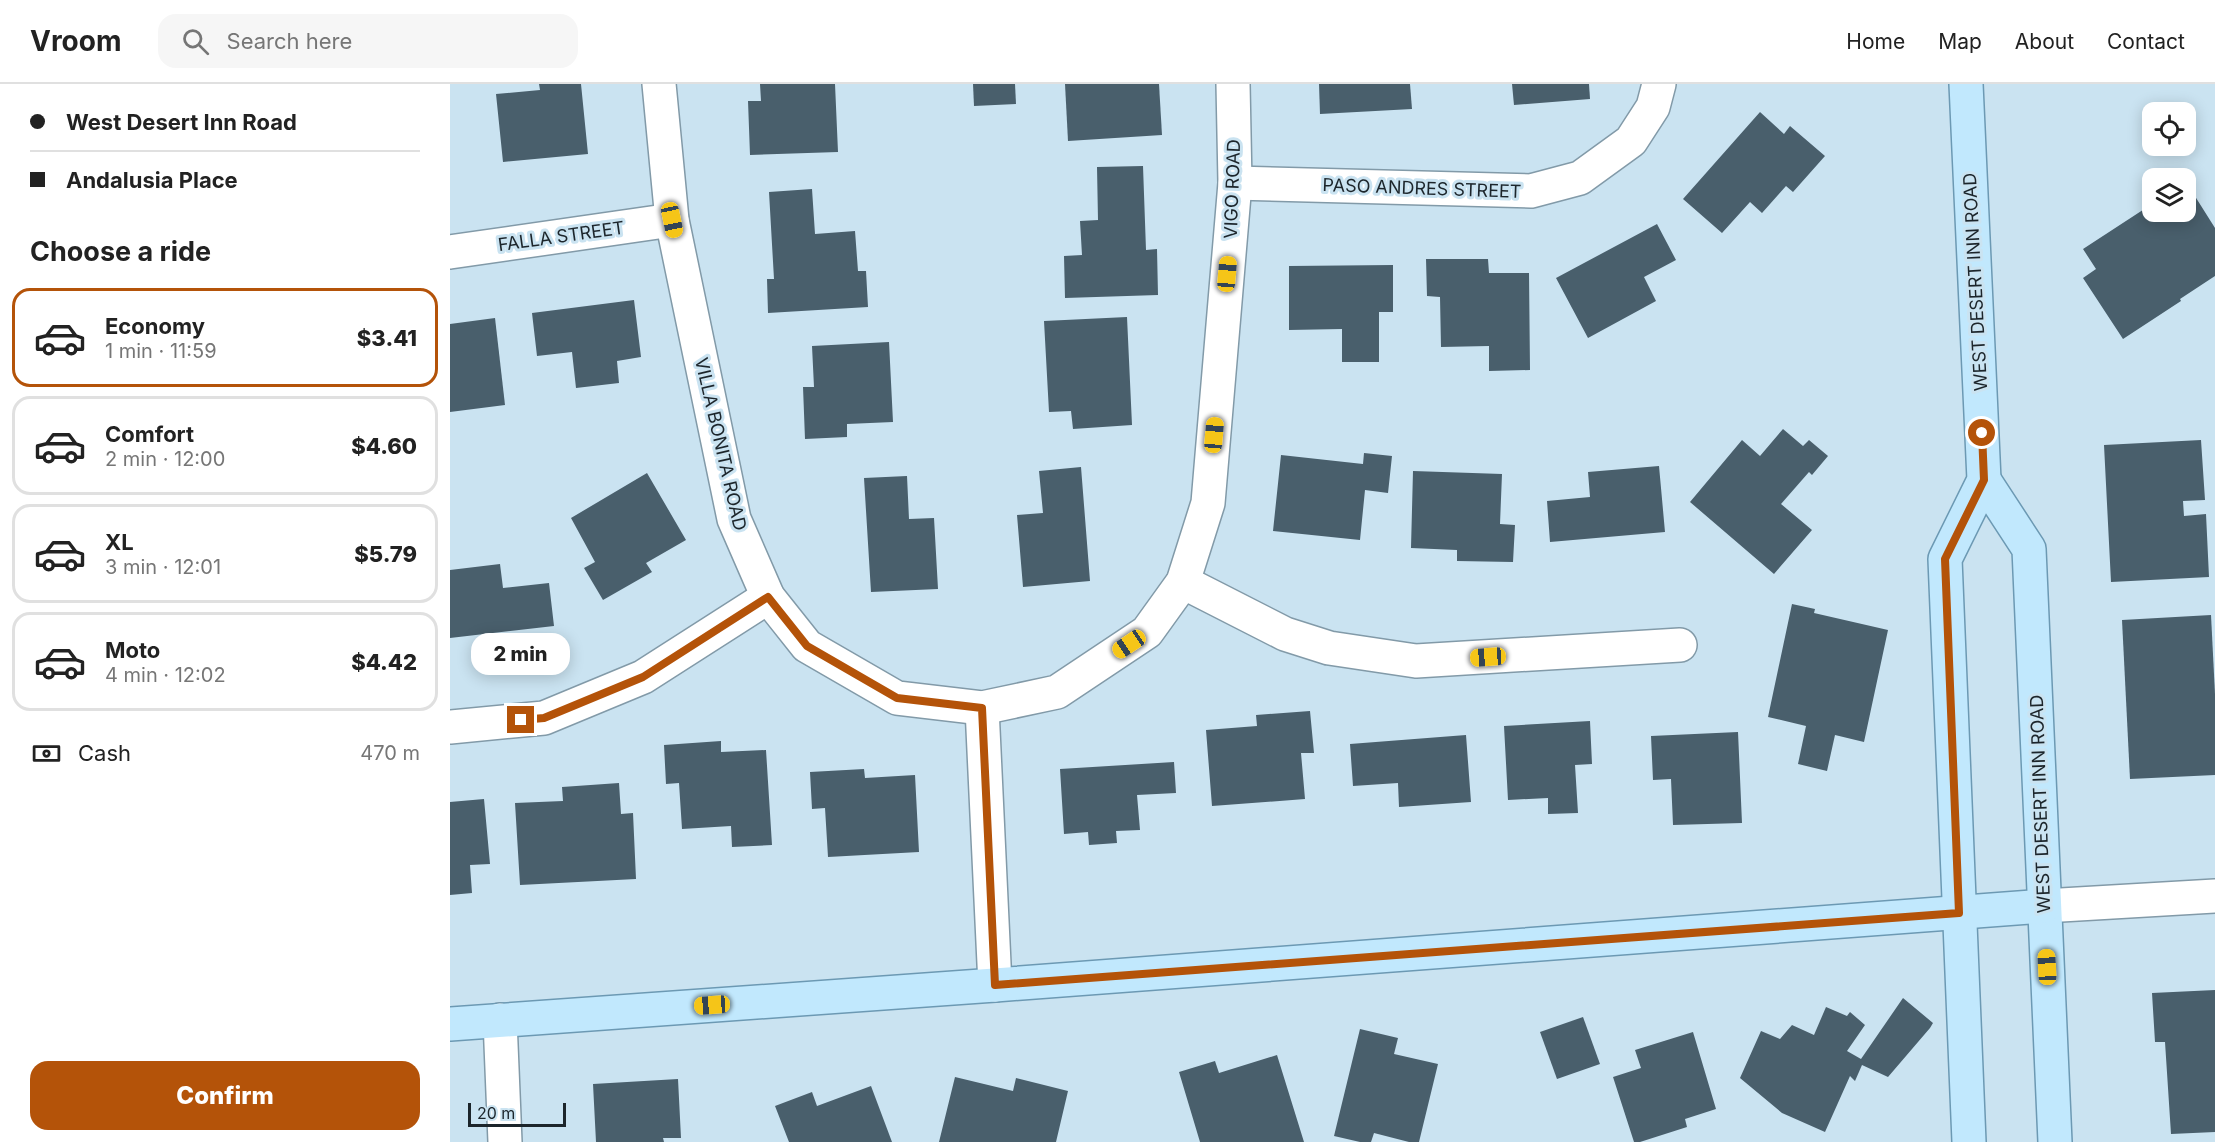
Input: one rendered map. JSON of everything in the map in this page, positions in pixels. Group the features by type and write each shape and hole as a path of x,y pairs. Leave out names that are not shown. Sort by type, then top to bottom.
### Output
{"main road":[{"name":"WEST DESERT INN ROAD","path":"1966,84 1984,480 1945,559 1969,1142"},
{"name":"WEST DESERT INN ROAD","path":"1984,480 2029,549 2055,1142"},
{"path":"450,1023 995,985 2044,906"}],"street":[{"name":"VILLA BONITA ROAD","path":"659,84 672,220 734,519 768,597 807,646 897,698 982,708"},
{"name":"VIGO ROAD","path":"982,708 1057,692 1147,632 1184,582 1208,503 1235,183 1233,84"},
{"name":"PASO ANDRES STREET","path":"1235,183 1531,191 1580,178 1631,141 1653,107 1659,84"},
{"name":"FALLA STREET","path":"450,252 672,220"},
{"path":"1184,582 1285,634 1329,648 1416,662 1680,645"},
{"path":"450,727 544,718 643,677 768,597"},
{"path":"982,708 995,985"},
{"path":"2044,906 2215,896"},
{"path":"500,1020 505,1142"}],"building":[{"path":"539,84 581,84 588,154 503,162 496,94 540,90"},
{"path":"760,84 835,84 838,152 750,155 748,101 761,101"},
{"path":"973,84 1015,84 1016,104 974,106"},
{"path":"1065,84 1159,84 1162,135 1068,141"},
{"path":"1319,84 1410,84 1412,109 1320,114"},
{"path":"1512,84 1589,84 1590,99 1514,105"},
{"path":"1760,112 1784,134 1790,126 1825,156 1793,192 1786,186 1762,213 1750,202 1722,233 1683,199"},
{"path":"1143,166 1146,250 1157,249 1158,295 1065,298 1064,256 1082,255 1080,221 1098,220 1097,167"},
{"path":"812,189 815,234 855,231 858,271 866,271 868,307 768,313 767,279 774,279 769,192"},
{"path":"2196,198 2215,228 2215,276 2123,339 2083,278 2096,269 2083,249 2142,211 2142,222 2196,222"},
{"path":"1657,224 1676,260 1644,277 1656,301 1588,338 1556,278"},
{"path":"1426,259 1488,259 1489,273 1529,273 1530,370 1489,371 1489,346 1441,347 1440,297 1427,296"},
{"path":"1393,265 1393,312 1379,312 1379,362 1342,362 1342,329 1289,330 1289,266"},
{"path":"634,300 641,357 617,361 619,383 576,388 572,352 537,356 532,313"},
{"path":"1127,317 1132,425 1073,429 1071,411 1049,412 1044,321"},
{"path":"495,318 505,405 450,412 450,324"},
{"path":"889,342 893,422 847,424 847,437 805,439 803,387 814,387 812,346"},
{"path":"1783,429 1803,446 1809,440 1828,456 1812,475 1809,472 1781,504 1812,530 1774,574 1690,502 1742,440 1760,456"},
{"path":"2201,440 2205,500 2183,501 2184,516 2206,514 2209,577 2111,582 2104,445"},
{"path":"1364,453 1392,456 1388,493 1365,490 1360,540 1273,531 1281,455 1363,464"},
{"path":"1659,466 1665,532 1550,542 1547,501 1590,497 1588,472"},
{"path":"1081,467 1090,581 1023,587 1017,515 1043,513 1039,471"},
{"path":"1413,471 1502,474 1500,524 1515,525 1513,562 1457,561 1457,550 1411,548"},
{"path":"647,473 686,540 646,563 652,572 603,600 584,568 595,562 571,518"},
{"path":"907,476 909,519 934,518 938,589 871,592 864,478"},
{"path":"500,564 503,588 549,583 554,626 450,638 450,570"},
{"path":"1792,604 1815,609 1814,613 1888,630 1864,742 1835,735 1827,771 1798,764 1806,726 1768,717"},
{"path":"2211,615 2215,694 2215,775 2130,779 2122,620"},
{"path":"1310,711 1314,753 1301,753 1305,799 1212,806 1206,730 1257,726 1256,715"},
{"path":"1590,721 1592,764 1575,765 1578,813 1548,814 1548,798 1508,800 1504,726"},
{"path":"1738,732 1742,823 1673,825 1671,779 1653,780 1651,736"},
{"path":"1466,735 1471,802 1399,807 1398,783 1353,786 1350,744"},
{"path":"721,741 721,752 766,750 772,845 732,847 731,826 682,829 679,783 666,784 664,745"},
{"path":"1174,762 1176,793 1137,795 1140,830 1116,831 1117,843 1089,845 1088,832 1064,834 1060,769"},
{"path":"864,769 865,778 915,775 919,852 828,857 825,808 812,809 810,772"},
{"path":"619,783 621,814 633,813 636,879 520,885 515,803 563,801 562,787"},
{"path":"484,799 490,864 470,865 472,893 450,895 450,802"},
{"path":"2215,990 2215,1132 2171,1134 2165,1042 2155,1042 2152,993"},
{"path":"1903,998 1933,1023 1888,1077 1862,1065 1855,1081 1850,1076 1825,1132 1782,1113 1740,1078 1761,1031 1780,1039 1792,1025 1814,1035 1826,1007 1847,1016 1850,1012 1865,1025 1847,1051 1861,1059"},
{"path":"1583,1017 1600,1064 1557,1079 1540,1032"},
{"path":"1360,1029 1398,1038 1394,1054 1438,1064 1419,1142 1409,1142 1374,1133 1371,1142 1334,1136"},
{"path":"1693,1032 1716,1109 1685,1119 1687,1127 1634,1142 1613,1077 1641,1068 1635,1050"},
{"path":"1277,1055 1304,1142 1200,1142 1179,1072 1215,1061 1219,1073"},
{"path":"955,1077 1013,1091 1016,1078 1068,1091 1056,1142 939,1142"},
{"path":"678,1079 681,1138 663,1138 664,1142 596,1142 593,1084"},
{"path":"871,1086 892,1142 789,1142 775,1106 812,1092 817,1106"}],"route":[{"path":"521,720 544,718 643,677 768,597 807,646 897,698 982,708 995,985 1959,913 1945,559 1984,480 1982,433"}]}
